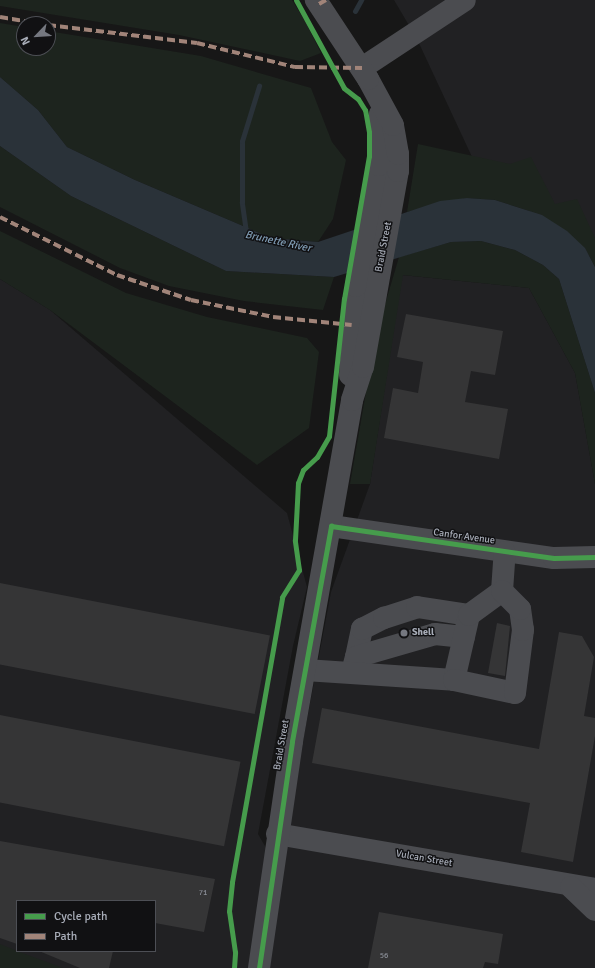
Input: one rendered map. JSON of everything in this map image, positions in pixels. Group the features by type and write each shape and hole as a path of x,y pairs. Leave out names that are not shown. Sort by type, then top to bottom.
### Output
{"street":[{"name":"Braid Street","path":"316,0 362,68 393,125 398,154 356,286 350,364 352,400"},
{"path":"362,68 438,10 465,0"},
{"name":"Braid Street","path":"259,968 277,834 305,670 352,400 363,367 380,269 383,199"},
{"name":"Canfor Avenue","path":"331,526 554,558 595,557"},
{"path":"305,670 354,665 454,680 515,693 522,623 520,609 502,591 505,552"},
{"path":"454,680 469,615 502,591"},
{"path":"354,665 362,629 384,618 417,607 469,615"},
{"path":"354,665 435,634 464,637"},
{"name":"Vulcan Street","path":"277,834 571,887 595,889"},
{"path":"571,887 595,910"}],"shaded area":[{"path":"0,0 292,0 305,21 321,53 300,61 179,35 0,6"},
{"path":"394,0 595,0 595,260 480,174 417,39"},
{"path":"0,23 16,26 16,56 56,56 56,32 201,56 311,88 332,142 346,160 333,219 318,242 271,238 135,180 67,147 38,110 0,77"},
{"path":"418,144 510,164 531,157 555,204 577,199 595,238 595,267 585,248 542,215 495,200 467,198 407,212"},
{"path":"0,146 71,196 226,271 334,277 323,310 244,301 169,286 120,268 0,207"},
{"path":"0,231 126,293 207,317 307,338 319,352 309,428 257,465 50,310 0,279"},
{"path":"481,241 515,250 543,265 559,279 595,393 595,484 575,373 529,288 403,275 370,484 350,484 376,335 399,257 451,242"},
{"path":"402,275 529,288 575,373 595,484 595,968 39,968 0,952 0,279 50,310 287,513 307,587 293,646 258,834 281,874 295,783 331,592 370,484"},
{"path":"0,944 16,951 16,952 63,968 0,968"}],"water":[{"name":"Brunette River","path":"0,77 38,110 67,147 135,180 271,238 318,242 440,201 467,198 495,200 542,215 567,231 585,248 595,267 595,393 559,279 543,265 515,250 481,241 451,242 334,277 226,271 71,196 0,146"}],"building":[{"path":"406,314 503,331 495,375 471,371 465,402 508,409 499,459 384,438 393,388 418,393 423,362 397,357"},
{"path":"0,583 270,635 255,714 0,664"},
{"path":"497,623 510,626 505,676 488,673"},
{"path":"559,632 582,636 594,657 584,716 595,718 595,736 573,862 521,852 530,803 312,763 322,708 539,749"},
{"path":"0,715 240,762 224,846 0,803"},
{"path":"0,841 215,879 204,932 156,923 156,900 16,900 16,944 0,938"},
{"path":"379,912 503,934 498,964 485,962 483,968 368,968"},
{"path":"41,952 113,952 109,968 80,968"}],"waterway":[{"path":"355,11 361,0"},
{"name":"Brunette River","path":"246,232 242,202 242,141 259,86"}],"marked path":[{"path":"319,4 326,0"},
{"path":"0,17 16,20"},
{"path":"56,26 197,43 295,67 362,68"},
{"path":"0,217 117,275 191,300 273,317 352,325"}],"cycle path":[{"path":"234,968 235,952 229,911 232,882 282,597 299,570 295,540 298,483 303,470 317,457 329,436 344,299 369,156 369,132 365,110 358,99 344,88 296,0"},
{"path":"259,968 292,741 331,526 554,558 595,557"}],"place":[{"name":"Shell","path":"404,633"}]}
